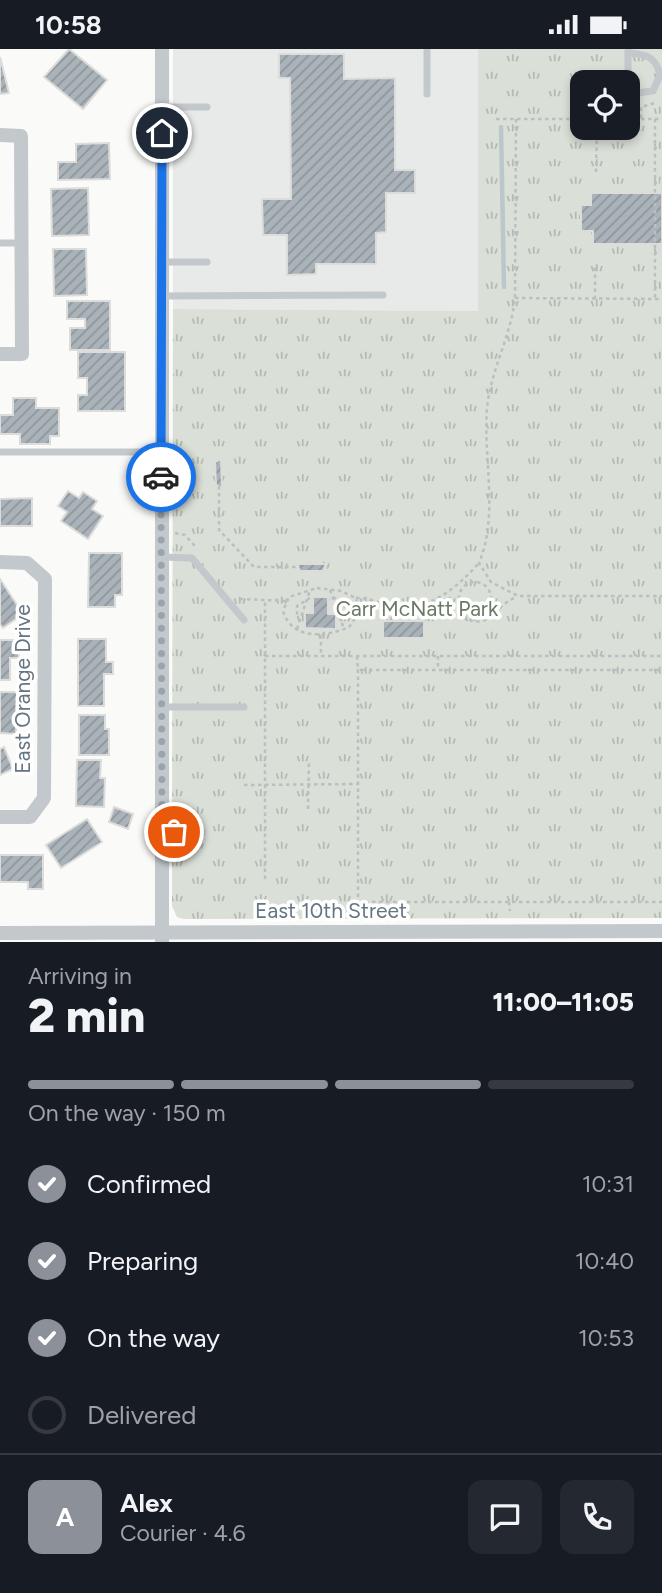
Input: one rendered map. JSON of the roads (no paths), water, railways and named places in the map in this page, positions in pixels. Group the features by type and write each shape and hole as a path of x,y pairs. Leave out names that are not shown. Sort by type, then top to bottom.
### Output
{"street":[{"path":"162,49 162,937"},
{"path":"0,135 22,136 22,354 0,354"},
{"name":"East Orange Drive","path":"0,562 27,563 45,579 45,592 44,798 30,817 0,817"},
{"name":"East 10th Street","path":"0,933 162,937 615,937 662,931"}],"lane":[{"path":"426,94 427,49"},
{"path":"628,70 628,51 653,58 660,75 653,91 640,93"},
{"path":"162,107 207,107"},
{"path":"0,243 22,243"},
{"path":"161,262 207,262"},
{"path":"161,296 383,295"},
{"path":"0,452 161,452"},
{"path":"161,557 191,558 244,620"},
{"path":"161,707 244,707"},
{"path":"162,832 201,832"}],"waterway":[{"path":"501,127 504,287"}],"park label":[{"name":"Carr McNatt Park","path":"417,609"}]}
